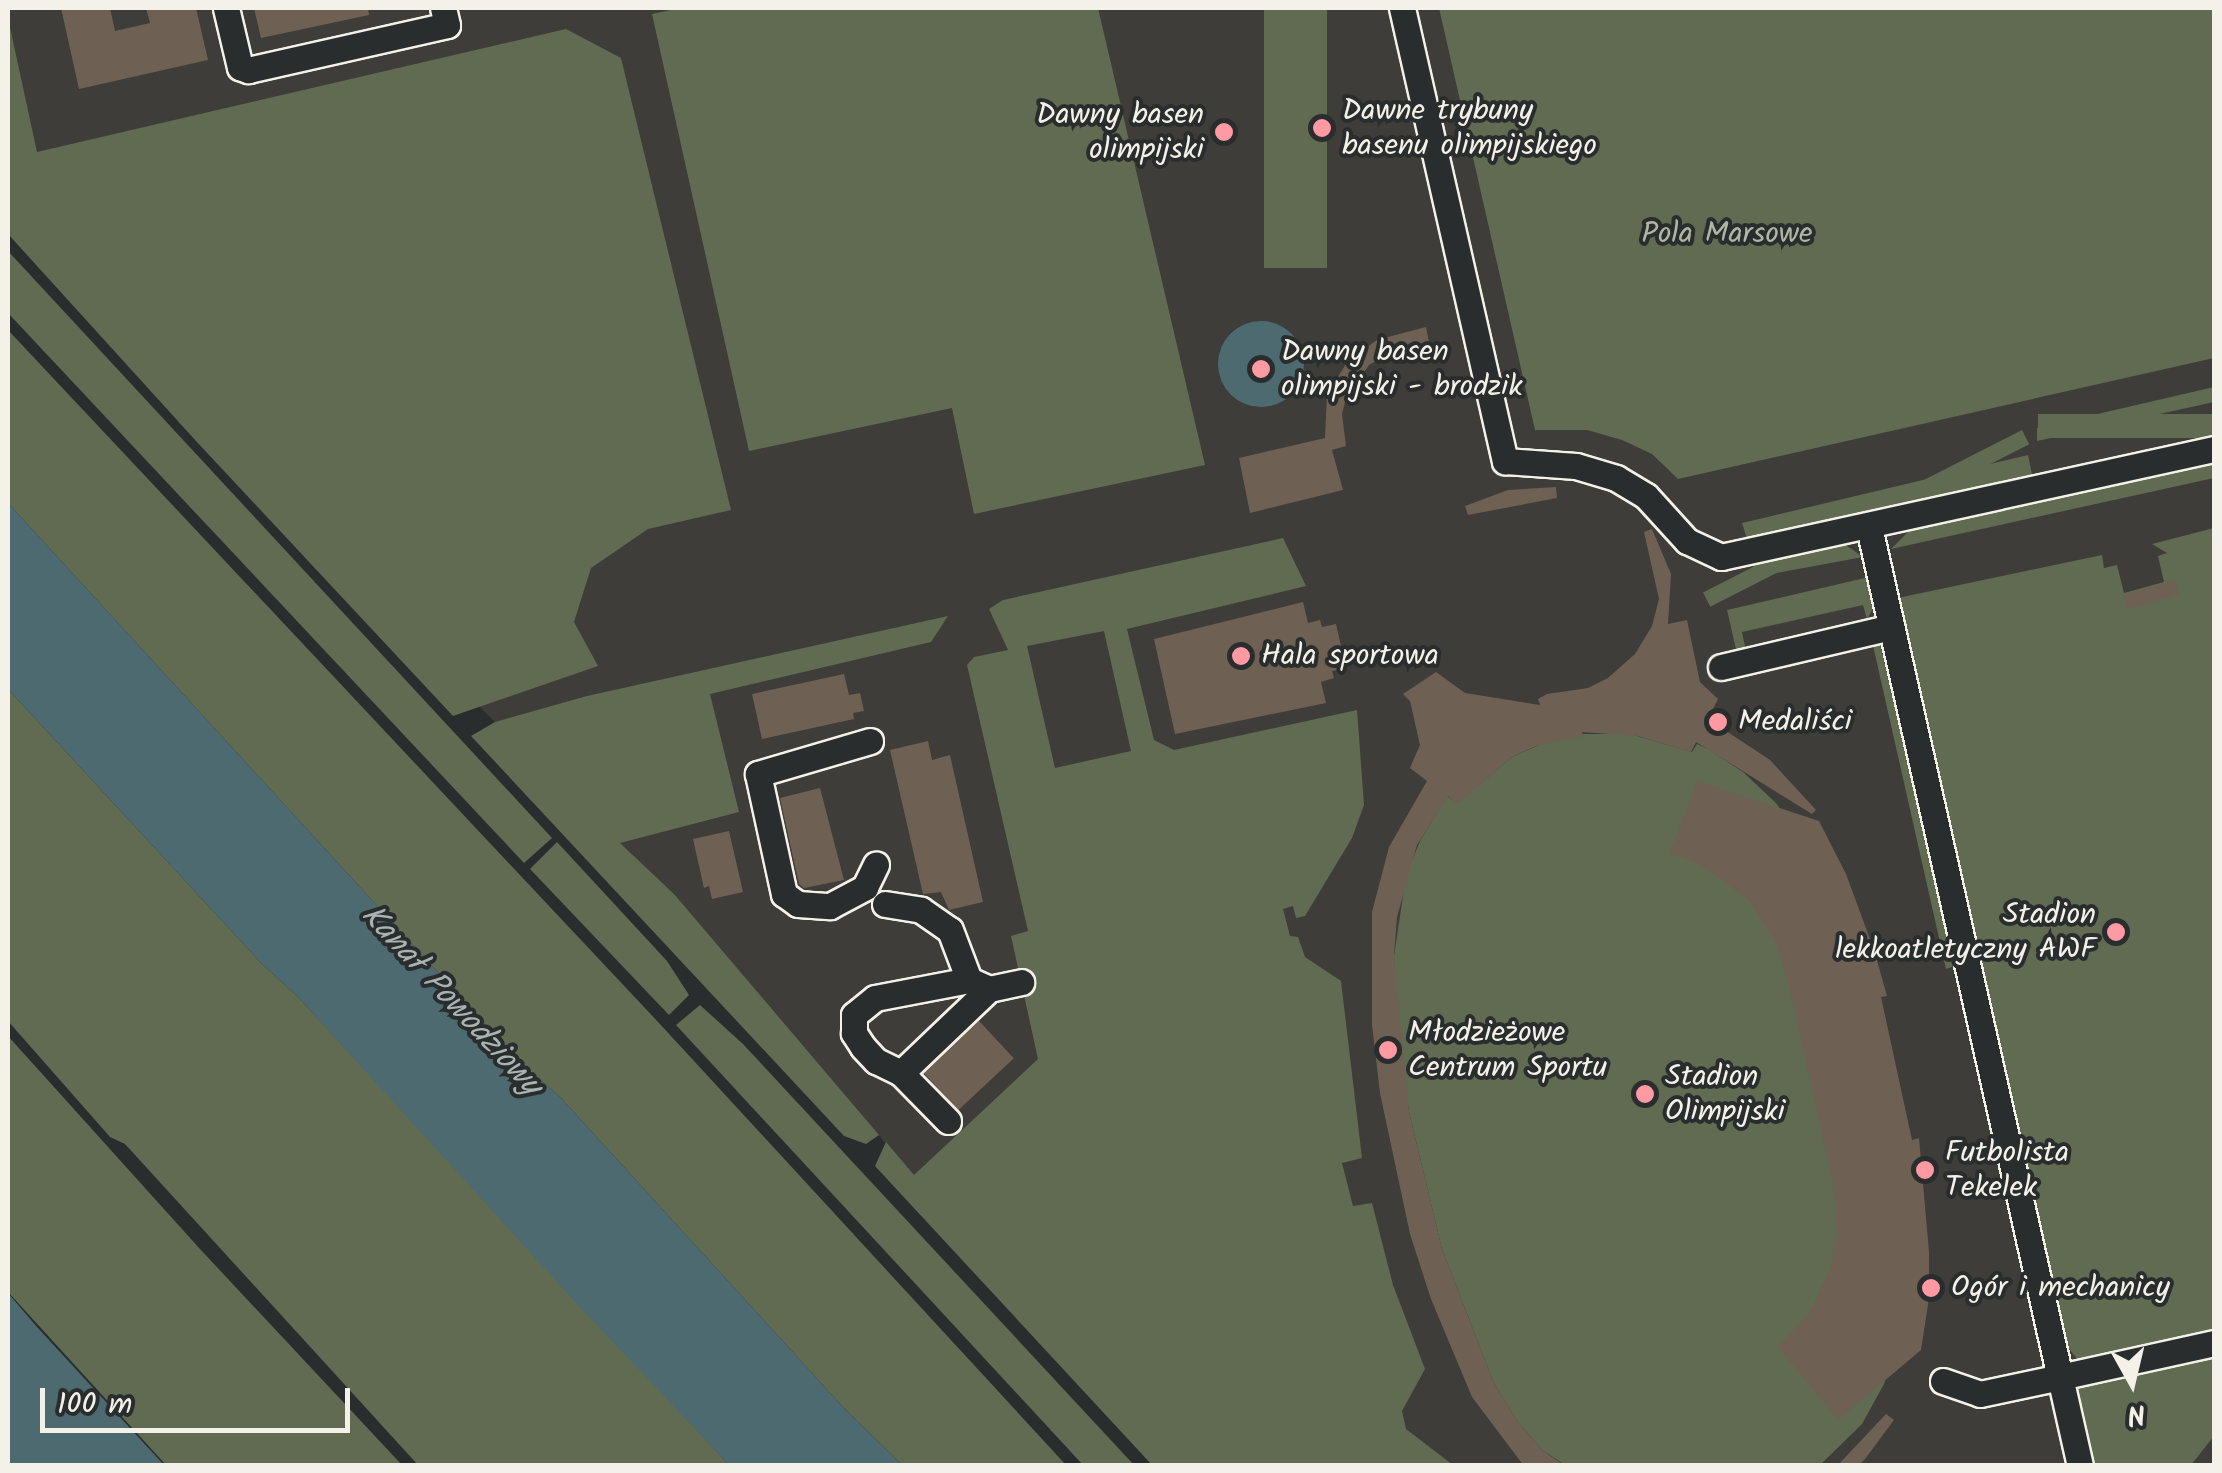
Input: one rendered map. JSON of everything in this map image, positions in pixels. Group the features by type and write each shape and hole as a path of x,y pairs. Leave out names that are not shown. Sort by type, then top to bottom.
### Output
{"lane":[{"path":"226,8 240,66 248,70 447,25 443,8"},
{"path":"1402,8 1505,461 1576,466 1616,478 1646,496 1687,541 1721,557 2214,450"},
{"path":"1868,527 2080,1466"},
{"path":"1720,667 1891,628"},
{"path":"870,741 758,774 784,894 798,904 830,906 866,887 876,864"},
{"path":"884,904 921,910 950,930 979,984"},
{"path":"948,1121 901,1072 876,1061 854,1033 854,1015 861,1006 896,992 1021,982"},
{"path":"901,1072 979,984"},
{"path":"1943,1380 1980,1394 2214,1343"}],"shaded area":[{"path":"8,8 2214,8 2214,1465 1182,1465 944,1212 675,895 594,822 477,704 8,198"}],"green space":[{"path":"680,8 1098,8 1205,465 974,514 952,408 749,451 652,14"},
{"path":"1264,8 1327,8 1327,268 1264,268"},
{"name":"Pola Marsowe","path":"1439,8 2214,8 2214,358 1678,479 1652,454 1622,440 1587,430 1535,430"},
{"path":"8,18 37,152 566,29 621,58 731,510 648,529 591,568 574,622 598,666 453,716 196,441 8,234"},
{"path":"8,251 552,838 524,863 8,313"},
{"path":"8,330 659,1023 1066,1465 902,1465 842,1406 560,1097 523,1065 8,503"},
{"path":"2214,387 2214,402 2037,441 2037,428"},
{"path":"2038,414 2214,414 2214,438 2038,438"},
{"path":"2022,430 2029,444 1710,607 1703,593"},
{"path":"2028,455 2033,479 1747,539 1742,523"},
{"path":"2214,459 2214,478 1891,549 1913,527"},
{"path":"2214,528 2214,1335 2080,1362 2064,1343 1893,599 2102,555 2104,568 2117,565 2124,593 2164,582 2158,556 2167,553 2152,544"},
{"path":"1283,538 1306,586 1127,629 1154,740 1174,750 1357,710 1364,805 1352,838 1305,916 1296,918 1293,906 1283,909 1290,936 1298,937 1305,957 1341,981 1362,1158 1342,1163 1353,1206 1372,1203 1393,1285 1425,1369 1402,1411 1406,1429 1453,1465 1152,1465 875,1166 886,1142 914,1175 1038,1059 1011,936 1028,931 967,665 974,657 1008,650 989,609 1003,600","holes":["1104,631 1131,751 1055,768 1027,646"]},
{"path":"1843,543 1863,557 1755,577 1753,563"},
{"path":"1869,577 1875,605 1867,619 1863,605 1742,632 1747,656 1738,658 1727,610"},
{"path":"948,616 931,642 710,694 739,812 620,843 675,895 879,1135 866,1144 844,1136 471,736 495,722 587,696"},
{"path":"1879,640 1957,965 1946,969 1872,641"},
{"path":"8,689 729,1465 418,1465 125,1144 110,1137 8,1021"},
{"name":"Stadion Olimpijski","path":"1582,734 1630,734 1692,752 1697,744 1708,749 1743,772 1776,803 1802,840 1899,1335 1884,1384 1862,1424 1820,1465 1565,1465 1542,1450 1517,1421 1493,1381 1442,1249 1409,1112 1398,1032 1394,956 1406,876 1420,841 1447,796 1458,803 1512,757 1548,741"},
{"path":"557,842 667,961 689,995 669,1015 530,869"},
{"path":"700,1005 743,1044 1134,1465 1083,1465 676,1025"},
{"path":"8,1036 402,1465 166,1465 8,1292"},
{"path":"2214,1357 2214,1436 2191,1465 2095,1465 2078,1388"}],"water":[{"path":"1261,321 1285,328 1297,340 1304,364 1297,388 1285,400 1261,407 1237,400 1225,388 1218,364 1225,340 1237,328"},
{"name":"Kanał Powodziowy","path":"8,503 523,1065 560,1097 842,1406 902,1465 729,1465 578,1305 298,997 261,963 8,689"},
{"path":"8,1293 37,1327 164,1465 8,1465"}],"building":[{"path":"61,8 110,8 115,31 150,23 146,8 196,8 208,60 79,89"},
{"path":"254,8 368,8 369,15 261,38"},
{"path":"1426,327 1430,347 1387,355 1369,365 1346,398 1342,414 1346,446 1332,450 1343,490 1250,513 1239,458 1325,438 1327,394 1348,361 1377,340"},
{"path":"1556,487 1557,498 1468,515 1465,506 1508,490"},
{"path":"1652,529 1671,574 1668,624 1687,620 1700,682 1718,699 1708,719 1770,760 1816,810 1812,814 1696,742 1691,752 1638,736 1582,732 1583,736 1536,746 1512,757 1458,804 1448,796 1417,845 1397,917 1394,956 1409,1112 1442,1249 1493,1381 1517,1421 1542,1450 1565,1466 1524,1466 1472,1397 1431,1299 1410,1234 1380,1093 1372,1025 1372,912 1389,847 1427,781 1410,768 1420,745 1410,701 1403,694 1436,672 1465,693 1540,705 1538,699 1547,694 1588,688 1608,678 1635,654 1652,626 1659,599 1644,532"},
{"path":"2175,580 2179,594 2127,609 2123,595"},
{"name":"Hala sportowa","path":"1303,602 1308,623 1320,620 1322,627 1336,624 1346,668 1332,671 1334,678 1321,682 1326,703 1175,734 1154,639"},
{"path":"844,674 849,695 860,693 864,711 853,713 854,719 762,739 752,694"},
{"path":"928,741 932,760 950,755 983,902 949,910 941,892 923,894 890,750"},
{"path":"1697,781 1819,821 1846,874 1874,950 1887,996 1881,997 1912,1140 1919,1138 1929,1252 1929,1298 1921,1350 1838,1420 1778,1347 1809,1313 1831,1267 1837,1235 1833,1184 1778,947 1749,900 1699,864 1670,853"},
{"path":"820,788 844,880 804,888 799,884 780,798"},
{"path":"729,831 743,892 712,899 709,886 704,888 693,839"},
{"path":"979,1021 1014,1058 958,1110 923,1073"},
{"path":"1886,1414 1894,1420 1865,1459 1858,1466 1837,1466"}],"place":[{"name":"Dawne trybuny basenu olimpijskiego","path":"1322,128"},
{"name":"Dawny basen olimpijski","path":"1224,132"},
{"name":"Dawny basen olimpijski - brodzik","path":"1261,369"},
{"name":"Hala sportowa","path":"1241,656"},
{"name":"Medaliści","path":"1718,722"},
{"name":"Stadion lekkoatletyczny AWF","path":"2116,932"},
{"name":"Młodzieżowe Centrum Sportu","path":"1388,1050"},
{"name":"Stadion Olimpijski","path":"1645,1094"},
{"name":"Futbolista Tekelek","path":"1925,1170"},
{"name":"Ogór i mechanicy","path":"1931,1288"}]}
